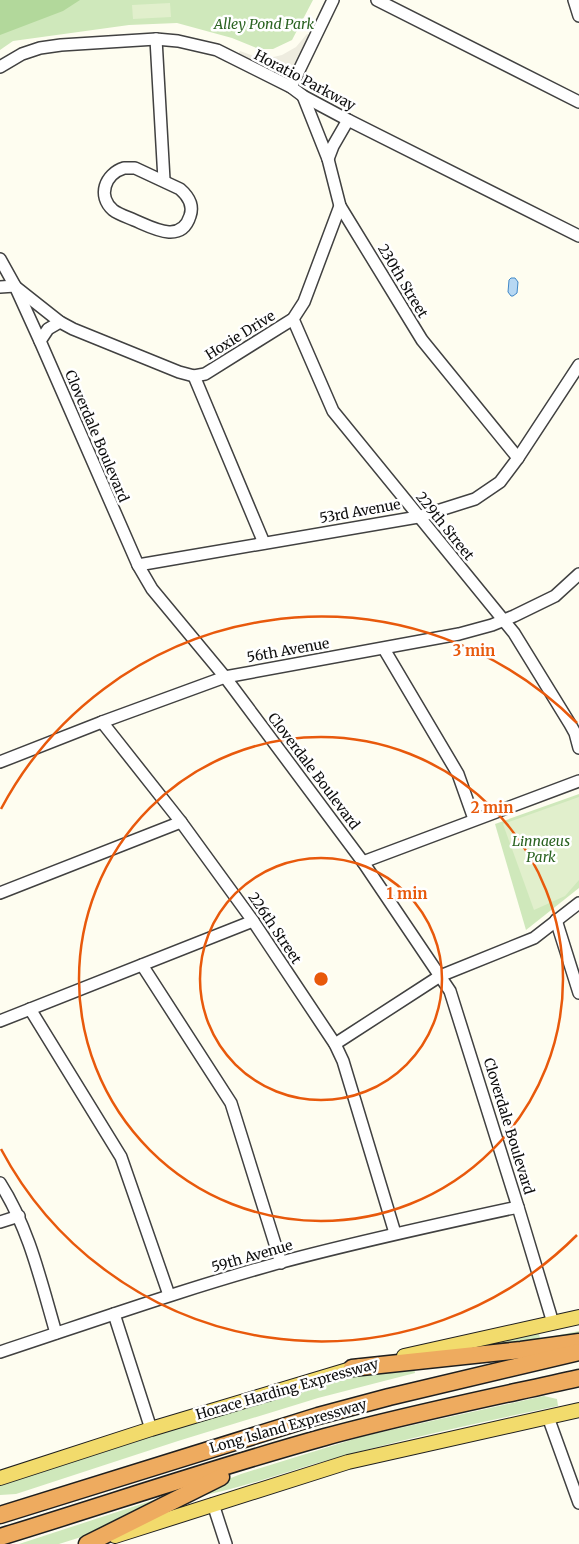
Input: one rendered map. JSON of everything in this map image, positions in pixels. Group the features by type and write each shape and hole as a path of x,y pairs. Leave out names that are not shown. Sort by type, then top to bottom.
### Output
{"highway":[{"path":"352,1368 579,1342"},
{"name":"Long Island Expressway","path":"0,1515 318,1416 579,1352"},
{"name":"Long Island Expressway","path":"0,1537 323,1438 393,1419 579,1378"},
{"path":"89,1544 226,1474 280,1456 323,1438"}],"main road":[{"name":"Horace Harding Expressway","path":"0,1478 151,1428 352,1368 579,1317"},
{"path":"89,1544 348,1462 579,1410"}],"street":[{"path":"290,87 333,0"},
{"path":"377,0 579,102"},
{"path":"574,0 579,16"},
{"path":"156,39 164,180"},
{"name":"Horatio Parkway","path":"0,67 22,54 40,48 61,45 156,39 178,41 217,50 290,87 348,120 579,236"},
{"name":"230th Street","path":"303,96 328,159 340,206 422,340 518,458"},
{"path":"328,159 348,120"},
{"path":"124,168 135,168 164,180 186,194 191,206 190,216 186,223 174,231 162,232 114,211 107,204 105,186 112,173 124,168"},
{"name":"Hoxie Drive","path":"194,376 205,374 293,319 304,302 340,206"},
{"name":"Cloverdale Boulevard","path":"0,259 15,286 40,341 138,565 152,588 225,677 364,862 450,991 518,1206 552,1323"},
{"path":"0,287 15,286 60,322 73,329 179,372 194,376 264,543"},
{"name":"229th Street","path":"293,319 333,412 514,633 570,724 575,733 579,748"},
{"path":"40,341 48,329 60,322"},
{"name":"53rd Avenue","path":"138,565 418,517 475,500 500,482 579,365"},
{"name":"56th Avenue","path":"0,762 225,677 459,634 504,621 555,596 579,574"},
{"path":"384,649 458,774 474,819"},
{"name":"226th Street","path":"102,722 181,822 253,921 335,1044 343,1061 395,1233"},
{"path":"364,862 579,781"},
{"path":"0,893 181,822"},
{"path":"335,1044 440,976 534,938 579,903"},
{"path":"556,920 579,993"},
{"path":"0,1021 253,921"},
{"path":"142,965 231,1103 281,1262"},
{"path":"30,1009 121,1157 169,1295"},
{"path":"0,1183 19,1216 26,1234 56,1333"},
{"name":"59th Avenue","path":"0,1352 169,1295 281,1262 395,1233 518,1206"},
{"path":"0,1222 19,1216"},
{"path":"114,1314 151,1428"},
{"path":"548,1417 579,1503"},
{"path":"213,1504 226,1544"}],"green space":[{"name":"Alley Pond Park","path":"0,0 313,0 292,40 273,49 259,49 232,38 177,23 129,25 13,41 0,50"},
{"path":"0,0 80,0 63,11 0,35"},
{"path":"170,3 171,17 133,19 132,5"},
{"name":"Linnaeus Park","path":"579,794 579,888 526,930 495,824"},
{"name":"Linnaeus Park","path":"579,797 579,880 565,896 534,910 503,824"},
{"path":"579,1331 579,1336 429,1356 539,1333 540,1339"},
{"path":"414,1368 415,1373 318,1398 16,1494 0,1495 0,1484 195,1420 359,1374"},
{"path":"544,1396 557,1399 558,1406 388,1444 243,1486 189,1498 208,1487 241,1474 364,1436"},
{"path":"166,1496 97,1532 59,1544 19,1544"}],"shaded area":[{"path":"307,34 312,36 291,72 287,75 281,76 238,55 240,51 257,57 269,58 282,55 296,47"}],"water":[{"path":"515,278 518,282 517,293 513,296 508,292 509,280"}]}
